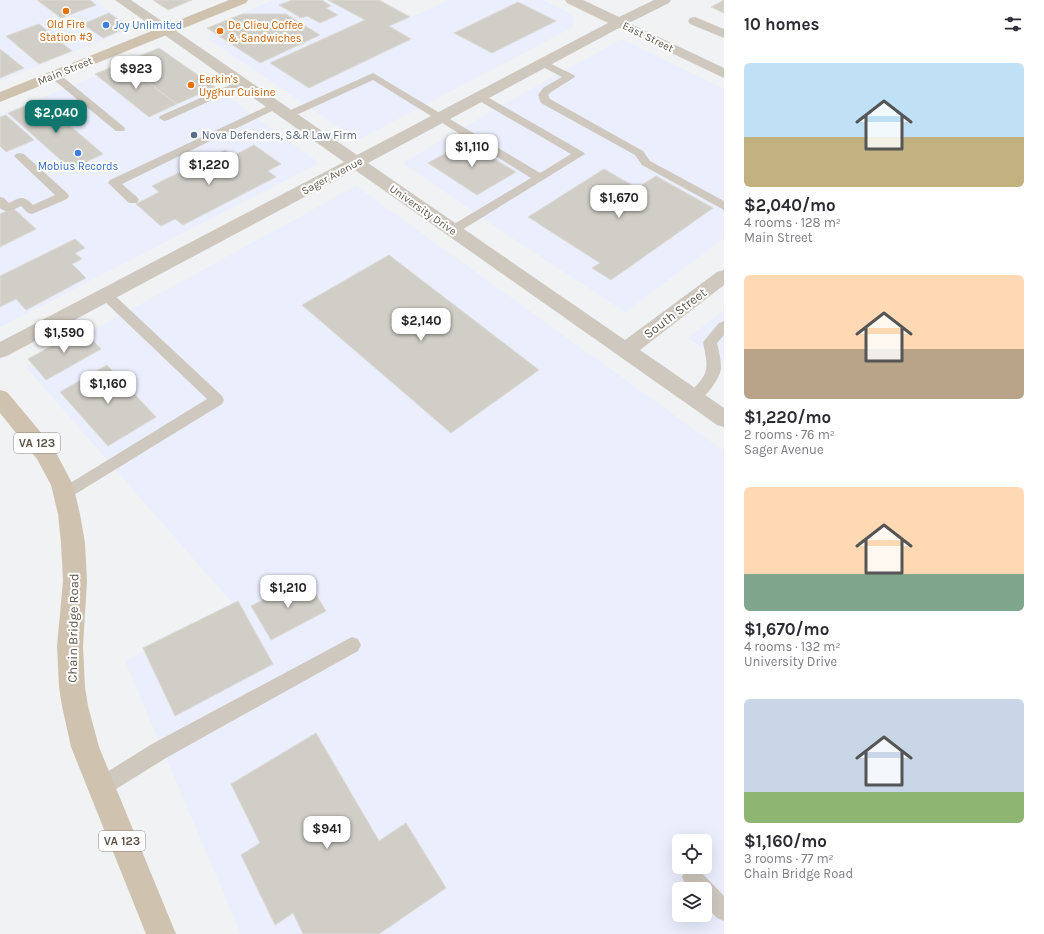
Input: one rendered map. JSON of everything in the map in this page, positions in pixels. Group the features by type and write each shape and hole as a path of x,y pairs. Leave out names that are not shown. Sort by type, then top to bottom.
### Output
{"main road":[{"name":"Main Street","path":"0,97 240,0"},
{"name":"Chain Bridge Road","path":"0,398 45,453 62,485 73,543 75,581 70,646 72,688 85,747 161,934"}],"street":[{"name":"University Drive","path":"122,0 724,419"},
{"name":"East Street","path":"572,0 724,74"},
{"name":"Sager Avenue","path":"0,351 107,296 618,23 664,0"},
{"path":"695,21 724,34"},
{"name":"South Street","path":"626,350 724,276"}],"lane":[{"path":"543,63 570,77 547,90 543,95 545,100 639,153 646,163 724,206"},
{"path":"54,75 120,129"},
{"path":"288,115 373,76 530,171 539,178"},
{"path":"164,118 241,83"},
{"path":"453,230 579,154 480,97"},
{"path":"133,200 114,183 274,106"},
{"path":"2,206 22,201 32,210 63,196 20,156"},
{"path":"64,494 217,400 107,296"},
{"path":"693,398 712,379 715,367 710,342 724,326"},
{"path":"101,787 160,751 352,645"},
{"path":"712,898 724,912"}],"shaded area":[{"path":"0,0 95,0 133,28 0,81"},
{"path":"274,0 381,0 412,17 449,0 542,0 567,12 575,19 573,27 358,140 208,39 213,25"},
{"path":"622,39 724,89 724,238 625,312 496,227 403,163 511,100"},
{"path":"161,49 319,163 0,327 0,115"},
{"path":"356,186 724,451 724,934 241,934 125,661 235,606 26,367"},
{"path":"724,310 724,362 688,338"}],"building":[{"name":"Old Fire Station #3","path":"37,0 90,0 96,5 61,18"},
{"path":"153,0 192,0 168,10"},
{"path":"292,0 322,0 331,6 326,8 338,15 320,23 307,16 301,18 279,5"},
{"path":"328,0 379,0 410,17 389,26 411,39 309,88 270,63 365,20"},
{"path":"724,0 724,13 711,7"},
{"path":"518,2 556,21 492,53 454,33"},
{"name":"Joy Unlimited","path":"109,13 129,27 103,38 83,24"},
{"path":"242,14 286,14 320,35 260,63 207,28"},
{"path":"39,24 72,51 39,64 6,36"},
{"path":"159,48 215,87 177,104 122,63"},
{"path":"0,49 24,68 0,78"},
{"path":"122,63 177,104 149,117 95,74"},
{"path":"40,100 103,154 71,169 8,113"},
{"path":"6,115 34,140 6,152 0,146 0,117"},
{"path":"466,142 516,172 477,195 428,163"},
{"path":"254,145 281,164 268,171 276,177 183,225 175,219 161,226 136,204 159,192 152,186 180,172 184,175 202,166 199,163 225,150 233,156"},
{"path":"604,169 637,188 656,176 713,208 611,280 592,268 600,263 528,217"},
{"path":"13,208 36,229 0,247 0,214"},
{"path":"75,239 85,248 75,253 82,259 72,264 86,278 26,310 16,299 0,307 0,276"},
{"path":"389,255 539,370 451,433 302,305"},
{"path":"82,329 101,349 46,380 28,359"},
{"path":"107,365 156,417 108,446 60,392"},
{"path":"306,578 326,611 271,640 251,606"},
{"path":"238,601 273,664 175,716 143,648"},
{"path":"316,733 379,841 406,823 446,888 379,934 303,934 293,913 275,925 241,855 260,843 231,784"}],"place":[{"name":"Old Fire Station #3","path":"66,11"},
{"name":"Joy Unlimited","path":"106,25"},
{"name":"De Clieu Coffee & Sandwiches","path":"220,31"},
{"name":"Eerkin's Uyghur Cuisine","path":"191,85"},
{"name":"Nova Defenders, S&R Law Firm","path":"194,135"},
{"name":"Mobius Records","path":"78,153"}]}
